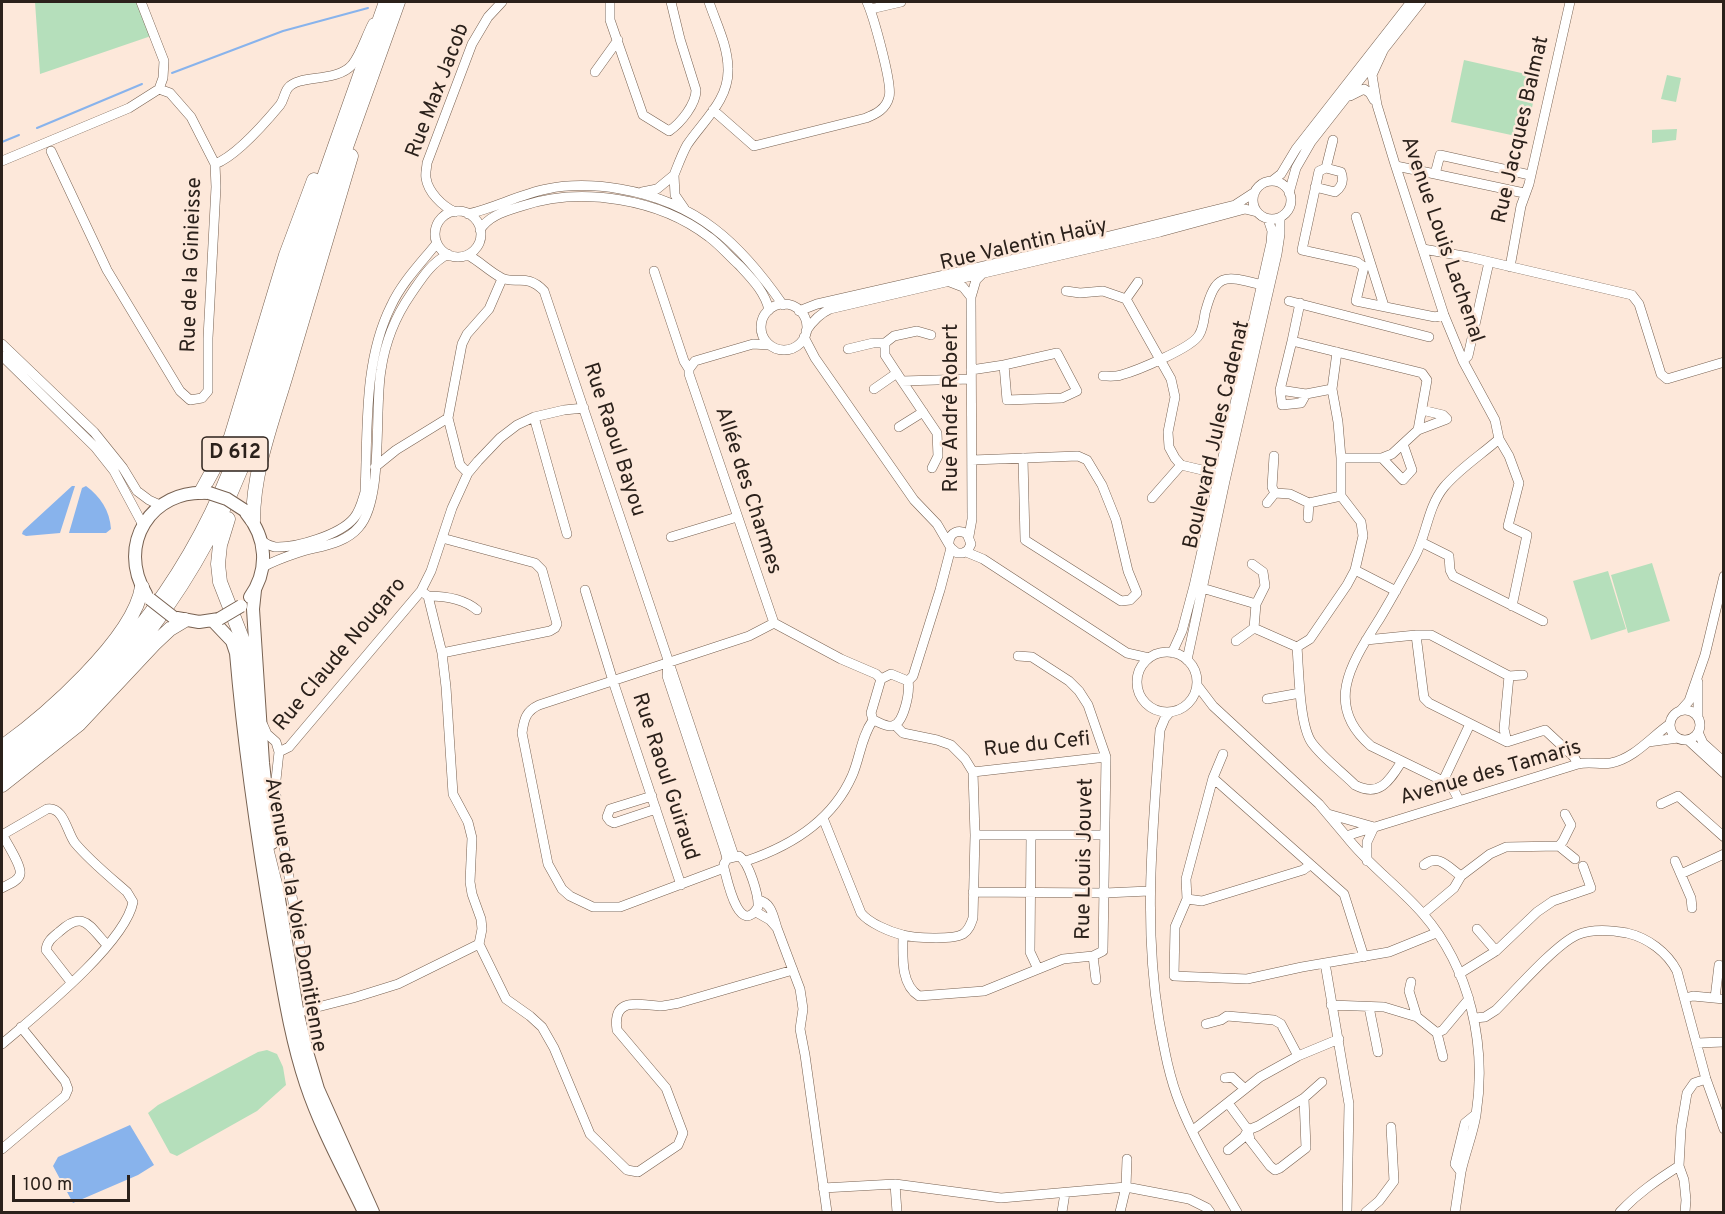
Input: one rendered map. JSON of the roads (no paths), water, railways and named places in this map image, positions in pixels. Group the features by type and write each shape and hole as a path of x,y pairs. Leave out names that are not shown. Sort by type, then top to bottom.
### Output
{"highway":[{"name":"D 612","path":"248,516 263,453 328,241 379,56 390,2"},
{"name":"D 612","path":"2,759 66,708 113,659 147,618 189,555 206,524 253,403 296,255 351,99 390,2"},
{"name":"D 612","path":"2,772 74,715 121,666 172,602 198,560 224,510 251,444 330,189 379,56"},
{"name":"D 612","path":"205,493 231,437 265,322 306,199 351,99"},
{"path":"278,896 267,852 257,783 245,646 242,634 225,598 218,564 224,529 257,443 289,316"},
{"path":"2,747 63,696 97,661 134,613 142,587"},
{"path":"2,785 79,724 179,619"}],"main road":[{"path":"205,493 227,499 248,516 262,542 263,567 255,590 241,606 216,620 199,622 179,619 150,599 142,587 135,561 136,542 143,525 160,505 175,497 205,493"},
{"name":"Avenue de la Voie Domitienne","path":"255,590 253,609 263,764 278,896 298,1015 318,1089 368,1211"},
{"name":"Avenue de la Voie Domitienne","path":"216,620 232,641 236,653 255,820 290,1030 306,1084 320,1120 368,1211"}],"street":[{"path":"2,160 129,108 159,89 163,78 164,61 141,2"},
{"path":"215,164 225,160 282,103 288,88 296,83 338,74 352,64 374,20 390,2"},
{"name":"Rue Max Jacob","path":"442,218 426,180 427,163 472,44 488,17 502,2"},
{"path":"610,2 610,20 643,115 669,132 676,127 696,98 696,90 671,2"},
{"path":"639,192 657,189 674,175 687,146 723,96 728,83 726,53 709,2"},
{"path":"713,110 754,146 878,114 887,102 890,90 869,5 901,2"},
{"path":"1272,182 1284,185 1291,200 1289,210 1280,218 1268,219 1257,212 1254,204 1255,192 1261,185 1272,182 1281,174 1296,149 1411,2"},
{"path":"1289,193 1302,155 1421,2"},
{"name":"Rue Jacques Balmat","path":"1510,267 1524,194 1570,2"},
{"path":"595,72 618,40"},
{"name":"Avenue Louis Lachenal","path":"1383,51 1372,75 1377,105 1396,166 1444,315 1463,361 1495,420 1499,439 1509,456 1519,483 1508,526 1527,535 1512,606"},
{"name":"Rue de la Ginieisse","path":"51,152 107,270 180,391 190,400 202,398 207,392 216,187 215,164 191,117 170,93 159,89"},
{"path":"1343,101 1364,90 1370,93 1377,105"},
{"path":"35,147 45,148 51,152 59,140 100,120"},
{"path":"1326,168 1334,140"},
{"path":"1435,174 1440,155 1530,175"},
{"path":"1396,166 1524,194"},
{"path":"1315,187 1335,192 1341,188 1343,178 1341,172 1326,168 1319,171 1315,187 1302,250 1357,262 1368,268"},
{"path":"674,175 675,195 686,210"},
{"path":"468,214 547,189 578,186 639,192 686,210 707,222 743,253 783,305"},
{"name":"Rue Valentin Haüy","path":"799,311 817,304 1037,254 1223,208 1245,200 1255,192"},
{"path":"435,197 447,208 474,218 480,230"},
{"path":"455,212 442,218 436,231 437,243 448,254 461,257 468,255 477,245 480,230 494,217 529,204 574,197 627,200 655,209 709,237 755,284 764,295 769,310"},
{"name":"Rue Valentin Haüy","path":"805,334 812,322 830,309 1161,232 1245,209 1257,212"},
{"path":"1356,216 1368,268 1384,306"},
{"name":"Boulevard Jules Cadenat","path":"1187,660 1277,254 1280,218"},
{"name":"Boulevard Jules Cadenat","path":"1172,652 1182,631 1262,285 1271,243 1272,231 1268,219"},
{"path":"262,542 276,547 331,535 345,528 355,517 362,505 364,492 369,399 376,345 391,306 407,279 437,243"},
{"path":"477,245 487,267"},
{"path":"1423,249 1632,295 1639,304 1661,374 1667,379 1724,362"},
{"path":"263,567 347,537 359,527 368,513 375,467 381,370 387,342 400,310 426,272 435,262 448,254"},
{"path":"468,255 502,279 489,309 467,334 462,344 448,418 460,465 468,473"},
{"path":"1463,361 1468,356 1489,262"},
{"path":"1352,316 1368,268"},
{"name":"Allée des Charmes","path":"654,271 774,623"},
{"name":"Rue André Robert","path":"964,535 972,519 971,297 976,280 982,274"},
{"path":"1102,376 1119,376 1160,359 1197,339 1210,293 1223,279 1235,278 1262,285"},
{"name":"Rue Raoul Bayou","path":"502,279 526,279 537,284 544,291 668,663 667,676 728,861 740,913 748,915 756,912"},
{"name":"Rue André Robert","path":"950,282 963,287 971,297"},
{"path":"1126,299 1138,282"},
{"path":"1066,291 1080,293 1103,291 1126,299 1171,379 1175,398 1168,432 1169,447 1181,465 1219,474"},
{"path":"1289,301 1429,337"},
{"path":"1356,302 1436,317 1444,315"},
{"path":"1300,303 1280,390 1282,405 1301,403 1306,394"},
{"path":"769,345 761,331 761,322 769,310 783,305 792,306 799,311 806,323 805,334 815,358 914,500 937,524 957,553 983,559 1127,653 1140,670"},
{"path":"753,344 761,331"},
{"path":"848,349 873,343 885,343 894,336 917,331 932,335"},
{"path":"796,347 805,334"},
{"path":"1292,340 1422,373 1427,380 1418,430"},
{"path":"885,343 885,355 937,433 938,456 932,468"},
{"path":"2,344 94,432 123,468 137,491 160,505"},
{"path":"689,369 695,361 753,344 769,345 782,350 796,347 815,358"},
{"path":"1297,647 1310,639 1347,585 1355,570 1363,536 1361,522 1341,496 1338,422 1332,388 1337,352"},
{"path":"874,389 900,377 971,374 1005,365 1056,353 1077,391 1062,398 1007,400 1005,365"},
{"path":"2,356 95,447 114,471 143,525"},
{"path":"1280,390 1306,394 1332,388"},
{"name":"Rue Claude Nougaro","path":"279,752 289,747 424,593 452,508 468,473 500,438 517,425 534,417 584,408"},
{"path":"1341,458 1382,458 1392,454 1418,430 1447,419 1443,415 1422,410"},
{"path":"899,427 923,412"},
{"path":"534,417 567,534"},
{"path":"375,467 396,450 448,418"},
{"path":"1459,801 1452,787 1443,781 1371,746 1354,729 1347,714 1344,692 1346,682 1366,640 1416,555 1430,513 1443,489 1456,473 1499,439"},
{"path":"1382,458 1403,480 1412,470 1403,444"},
{"path":"376,446 387,451 396,450"},
{"path":"972,460 1023,458 1078,456 1087,460 1102,485 1116,520 1128,571 1137,593 1130,600 1121,601 1024,540 1023,458"},
{"path":"1274,456 1272,487 1275,493"},
{"path":"1152,498 1181,465"},
{"path":"1275,493 1290,494 1309,504 1341,496"},
{"path":"1267,503 1275,493"},
{"path":"1308,518 1309,504"},
{"path":"671,537 736,517"},
{"path":"937,524 964,535 983,559"},
{"path":"908,681 913,676 946,569 950,545 964,535"},
{"path":"946,569 953,560 970,547 964,535"},
{"path":"442,538 535,563 542,570 557,624 550,631 442,653"},
{"path":"1421,542 1449,556 1453,576 1543,621"},
{"path":"1236,641 1254,628 1256,604 1265,586 1263,573 1252,564"},
{"path":"1355,570 1396,591"},
{"path":"1724,576 1705,655 1689,701 1673,715 1670,724 1672,732 1678,738 1688,740 1724,773"},
{"path":"1202,588 1256,604"},
{"name":"Rue Raoul Guiraud","path":"585,590 681,885"},
{"path":"477,610 469,603 424,593 442,653 453,794 468,822 472,838 470,882 481,919 479,944 506,999 542,1027 554,1048 590,1134 627,1170 638,1172 678,1144 683,1133 666,1088 617,1030 618,1013 625,1006 633,1002 661,1006 679,1003 793,970"},
{"path":"777,928 770,920 756,912 758,900 746,861 739,856 681,885 620,907 594,907 581,902 562,889 548,864 522,733 524,722 532,708 539,705 749,636 774,623 841,659 876,674 881,679"},
{"path":"1254,628 1297,647"},
{"path":"1416,635 1424,698 1429,703 1507,742 1545,730 1578,764"},
{"path":"1366,640 1431,635 1509,676 1523,675"},
{"path":"1297,647 1300,693 1306,732 1312,742 1354,785 1363,789 1380,788 1389,782 1402,761"},
{"path":"1160,730 1170,712 1185,706 1192,699 1197,685 1196,675 1187,660 1172,652 1156,654 1149,658 1137,678 1139,693 1143,700 1155,710 1170,712"},
{"path":"1127,653 1149,658"},
{"path":"1018,656 1032,657 1069,681 1079,691 1088,705 1106,757"},
{"path":"873,720 871,713 881,679 891,674 908,681"},
{"path":"1688,740 1698,732 1700,724 1698,674"},
{"path":"1507,742 1504,729 1509,676"},
{"path":"873,720 889,726 900,722 909,691 908,681"},
{"path":"1197,685 1213,706 1328,814 1367,861 1424,914 1459,974 1475,1018 1479,1075 1476,1114 1461,1172 1455,1212"},
{"path":"1267,699 1300,693"},
{"path":"1192,699 1213,706"},
{"path":"1155,710 1160,730 1149,891 1153,979 1165,1055 1179,1102 1192,1131 1237,1212"},
{"path":"1681,710 1691,711 1698,717"},
{"name":"Avenue de la Voie Domitienne","path":"260,717 267,734 276,742 279,752 275,789 310,1009 298,1015"},
{"path":"746,861 787,845 823,818 838,801 852,776 867,728 873,720"},
{"path":"1443,781 1470,724"},
{"name":"Avenue des Tamaris","path":"1346,836 1578,764 1610,763 1626,758 1670,724"},
{"path":"823,818 861,913 866,919 903,935 952,938 962,935 969,929 973,918 975,835 973,772 965,759 951,745 903,733 895,725"},
{"path":"1698,732 1703,743 1724,762"},
{"name":"Avenue des Tamaris","path":"1648,742 1678,738"},
{"path":"1223,754 1213,778 1186,879 1187,898 1175,927 1174,976 1247,979 1389,952 1436,933"},
{"name":"Rue du Cefi","path":"973,772 1106,757"},
{"name":"Rue Louis Jouvet","path":"903,935 907,984 919,996 984,991 1063,959 1093,956 1103,951 1106,757"},
{"path":"1213,778 1344,894 1364,957"},
{"path":"652,796 610,809 607,817 614,823 657,809"},
{"path":"1661,804 1678,796 1724,837"},
{"path":"2,888 17,880 20,874 20,867 2,834 52,808 58,811 74,842 127,892 134,902 120,932 71,982 2,1044"},
{"path":"1328,814 1374,827 1367,842 1367,861"},
{"path":"1559,846 1571,825 1565,814"},
{"path":"975,835 1104,835"},
{"path":"1031,835 1030,952 1038,969"},
{"path":"1424,914 1454,888 1461,876 1490,854 1506,847 1559,846 1575,859"},
{"path":"1681,874 1724,854"},
{"path":"1424,865 1430,859 1439,860 1461,876"},
{"path":"1675,861 1691,898 1692,908"},
{"path":"1187,898 1202,901 1303,870 1310,865"},
{"path":"1459,974 1497,951 1537,912 1553,901 1592,888 1584,866"},
{"path":"973,892 1149,891"},
{"path":"758,900 767,902 770,906 800,988 803,1004 800,1029 827,1212"},
{"path":"71,982 46,950 50,940 71,921 77,920 86,923 107,945"},
{"path":"1477,929 1497,951"},
{"path":"1475,1018 1485,1017 1496,1010 1561,946 1577,935 1596,931 1615,931 1635,935 1657,947 1669,958 1677,971 1706,1078 1720,1109 1724,1129"},
{"path":"310,1009 398,984 479,944"},
{"name":"Rue Louis Jouvet","path":"1093,956 1096,980"},
{"path":"1325,963 1349,1104 1347,1211 1357,1212"},
{"path":"1685,998 1693,996 1719,999 1719,965"},
{"path":"1411,982 1409,991 1417,1017"},
{"path":"1437,1033 1443,1030 1469,999"},
{"path":"1331,1005 1384,1007 1417,1017 1437,1033 1443,1057"},
{"path":"1369,1007 1378,1052"},
{"path":"1206,1024 1227,1016 1274,1020 1281,1024 1298,1056"},
{"path":"2,1149 65,1096 68,1089 65,1081 21,1027"},
{"path":"1192,1131 1260,1077 1298,1056 1338,1039"},
{"path":"1696,1043 1724,1042"},
{"path":"1225,1078 1232,1077 1244,1088"},
{"path":"1685,1212 1684,1180 1679,1166 1681,1129 1687,1093 1694,1083 1706,1078"},
{"path":"1228,1150 1244,1137 1248,1130 1304,1098 1322,1082"},
{"path":"1228,1103 1248,1130 1250,1140 1275,1170 1306,1148 1304,1098"},
{"path":"1366,1212 1379,1201 1394,1181 1391,1128"},
{"path":"1120,1212 1126,1187 1127,1159"},
{"path":"1620,1212 1633,1198 1656,1180 1679,1166"},
{"path":"824,1188 895,1184 1001,1198 1126,1187 1189,1199 1207,1208 1210,1212"},
{"path":"895,1184 897,1212"},
{"path":"1062,1212 1065,1193"}],"water":[{"path":"72,486 75,486 60,533 26,536 22,534 23,531"},
{"path":"86,486 96,494 106,510 111,529 106,533 69,533 82,488"},
{"path":"130,1125 154,1165 138,1175 73,1203 53,1166 58,1157"}],"waterway":[{"path":"172,73 283,31 368,8"},
{"path":"37,128 142,84"},
{"path":"2,142 19,135"}]}
